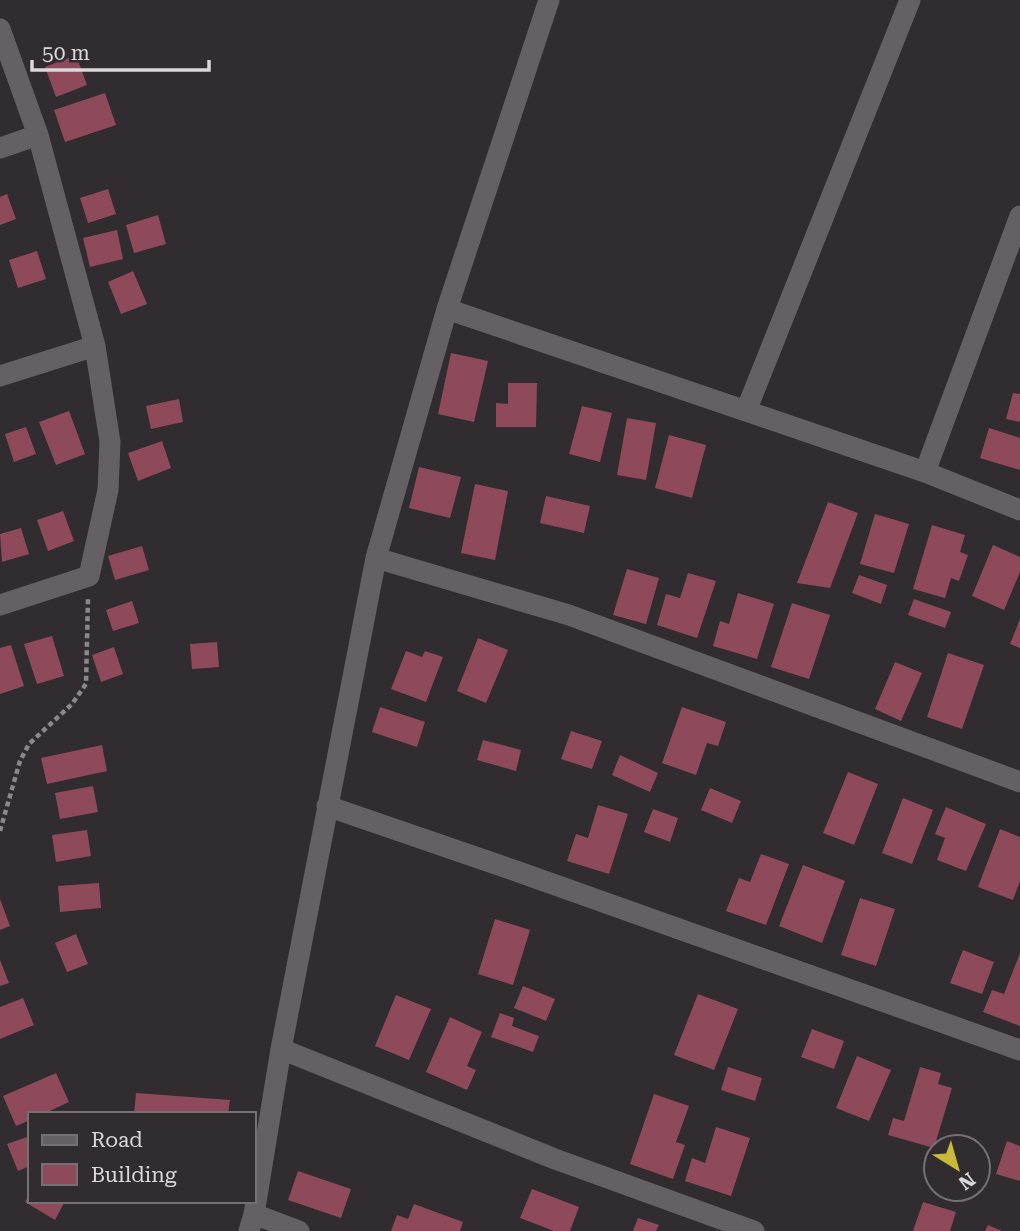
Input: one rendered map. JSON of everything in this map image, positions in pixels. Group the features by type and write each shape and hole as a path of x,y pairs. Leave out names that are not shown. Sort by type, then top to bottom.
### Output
{"street":[{"path":"256,1199 281,1049 376,558 446,309 549,0"},
{"path":"746,411 910,0"},
{"path":"0,29 38,135 95,346 110,442 108,490 89,576 0,605"},
{"path":"0,148 38,135"},
{"path":"925,472 1020,216"},
{"path":"446,309 925,472 1020,510"},
{"path":"0,376 95,346"},
{"path":"376,558 569,615 1020,782"},
{"path":"327,806 555,884 1020,1050"},
{"path":"281,1049 555,1159 754,1231"},
{"path":"255,1203 252,1223 299,1231"}],"path":[{"path":"0,831 20,761 29,744 72,704 86,684 89,576"}],"building":[{"path":"76,55 87,85 56,97 45,67"},
{"path":"105,93 116,125 65,142 54,110"},
{"path":"108,189 116,214 88,223 80,198"},
{"path":"7,194 16,219 0,225 0,197"},
{"path":"158,215 166,244 134,253 126,225"},
{"path":"117,230 123,259 90,267 83,238"},
{"path":"37,251 46,279 18,288 9,260"},
{"path":"133,271 147,304 121,314 108,282"},
{"path":"451,353 488,361 474,422 438,414"},
{"path":"508,383 537,383 536,427 496,427 496,403 508,404"},
{"path":"1013,393 1020,394 1020,422 1006,419"},
{"path":"179,399 183,422 151,429 146,406"},
{"path":"582,406 612,413 600,462 569,454"},
{"path":"69,411 85,454 56,465 39,422"},
{"path":"627,418 656,423 646,480 617,475"},
{"path":"26,427 36,454 14,462 5,434"},
{"path":"989,428 1020,438 1020,470 980,458"},
{"path":"669,435 706,445 692,498 655,488"},
{"path":"162,441 171,468 138,481 128,453"},
{"path":"419,467 461,477 450,518 409,508"},
{"path":"475,484 508,491 495,560 461,553"},
{"path":"546,496 590,506 584,533 540,523"},
{"path":"828,502 858,513 830,588 797,583"},
{"path":"63,511 74,541 48,551 37,520"},
{"path":"875,514 909,524 894,573 860,564"},
{"path":"932,525 965,535 960,552 968,555 959,581 951,578 945,598 913,589"},
{"path":"21,528 29,554 2,562 0,534"},
{"path":"993,545 1020,557 1020,572 1004,610 972,596"},
{"path":"142,546 149,570 115,580 108,556"},
{"path":"627,569 659,578 646,624 613,615"},
{"path":"688,573 716,581 697,638 657,625 666,594 680,598"},
{"path":"859,575 887,585 881,604 852,593"},
{"path":"738,593 774,604 757,659 713,646 720,621 729,624"},
{"path":"914,599 951,612 945,628 908,615"},
{"path":"132,601 139,623 113,631 106,610"},
{"path":"792,603 830,615 809,679 771,667"},
{"path":"1020,619 1020,648 1010,644"},
{"path":"52,636 64,676 37,684 24,644"},
{"path":"478,638 508,650 486,703 457,691"},
{"path":"217,642 219,667 192,669 190,644"},
{"path":"11,645 24,686 0,694 0,648"},
{"path":"114,647 123,674 101,682 92,655"},
{"path":"406,651 422,657 425,651 443,657 426,702 391,689"},
{"path":"948,653 984,665 962,729 927,717"},
{"path":"895,662 922,673 901,721 875,709"},
{"path":"380,707 425,722 417,747 372,732"},
{"path":"682,707 726,722 718,746 707,743 696,775 662,763"},
{"path":"571,731 602,741 592,769 561,759"},
{"path":"483,740 521,750 516,771 477,760"},
{"path":"102,745 107,771 47,784 41,758"},
{"path":"620,755 658,773 650,792 612,775"},
{"path":"848,772 878,784 854,845 823,833"},
{"path":"93,786 98,812 60,819 55,793"},
{"path":"710,788 741,801 732,823 701,810"},
{"path":"903,798 933,810 912,864 882,853"},
{"path":"598,805 628,814 609,874 567,861 576,834 588,838"},
{"path":"946,807 986,824 966,871 937,860 945,838 935,834"},
{"path":"653,809 678,818 670,842 644,832"},
{"path":"1000,829 1020,837 1020,881 1013,900 978,887"},
{"path":"87,830 91,856 56,862 52,835"},
{"path":"761,854 789,864 766,925 726,911 739,878 750,882"},
{"path":"803,865 845,881 822,943 779,926"},
{"path":"99,883 101,908 60,912 58,886"},
{"path":"860,898 895,909 876,966 841,955"},
{"path":"0,899 10,926 0,930"},
{"path":"495,919 530,930 513,985 478,974"},
{"path":"76,934 88,964 67,972 55,943"},
{"path":"963,950 994,962 982,994 950,983"},
{"path":"1020,953 1020,1026 983,1012 992,990 1004,994"},
{"path":"0,960 9,983 0,986"},
{"path":"523,986 555,999 546,1021 514,1008"},
{"path":"698,994 738,1009 714,1070 674,1055"},
{"path":"396,995 431,1009 409,1060 375,1046"},
{"path":"23,998 34,1025 0,1039 0,1007"},
{"path":"500,1013 514,1018 512,1026 539,1036 533,1052 491,1037"},
{"path":"450,1017 482,1032 467,1066 476,1070 467,1090 426,1072"},
{"path":"812,1029 844,1041 834,1069 801,1057"},
{"path":"857,1056 891,1070 869,1121 836,1108"},
{"path":"728,1067 762,1078 755,1101 721,1090"},
{"path":"920,1067 941,1073 938,1084 952,1088 938,1133 922,1133 922,1145 888,1135 893,1118 904,1121"},
{"path":"56,1073 69,1102 47,1112 28,1112 28,1121 16,1126 3,1096"},
{"path":"136,1093 230,1100 228,1112 134,1112"},
{"path":"654,1094 689,1106 676,1142 685,1145 673,1179 630,1164"},
{"path":"716,1127 750,1138 731,1196 685,1181 692,1158 705,1163"},
{"path":"28,1137 28,1167 18,1171 7,1144"},
{"path":"1007,1141 1020,1146 1020,1181 996,1174"},
{"path":"298,1171 351,1189 341,1218 288,1200"},
{"path":"532,1189 579,1207 570,1231 554,1231 520,1218"},
{"path":"28,1197 28,1203 64,1203 55,1220 25,1202"},
{"path":"923,1203 956,1212 950,1231 913,1231"},
{"path":"414,1204 463,1222 460,1231 391,1231 397,1215 408,1219"},
{"path":"638,1218 659,1225 656,1231 633,1231"},
{"path":"988,1225 1002,1231 985,1231"}]}
